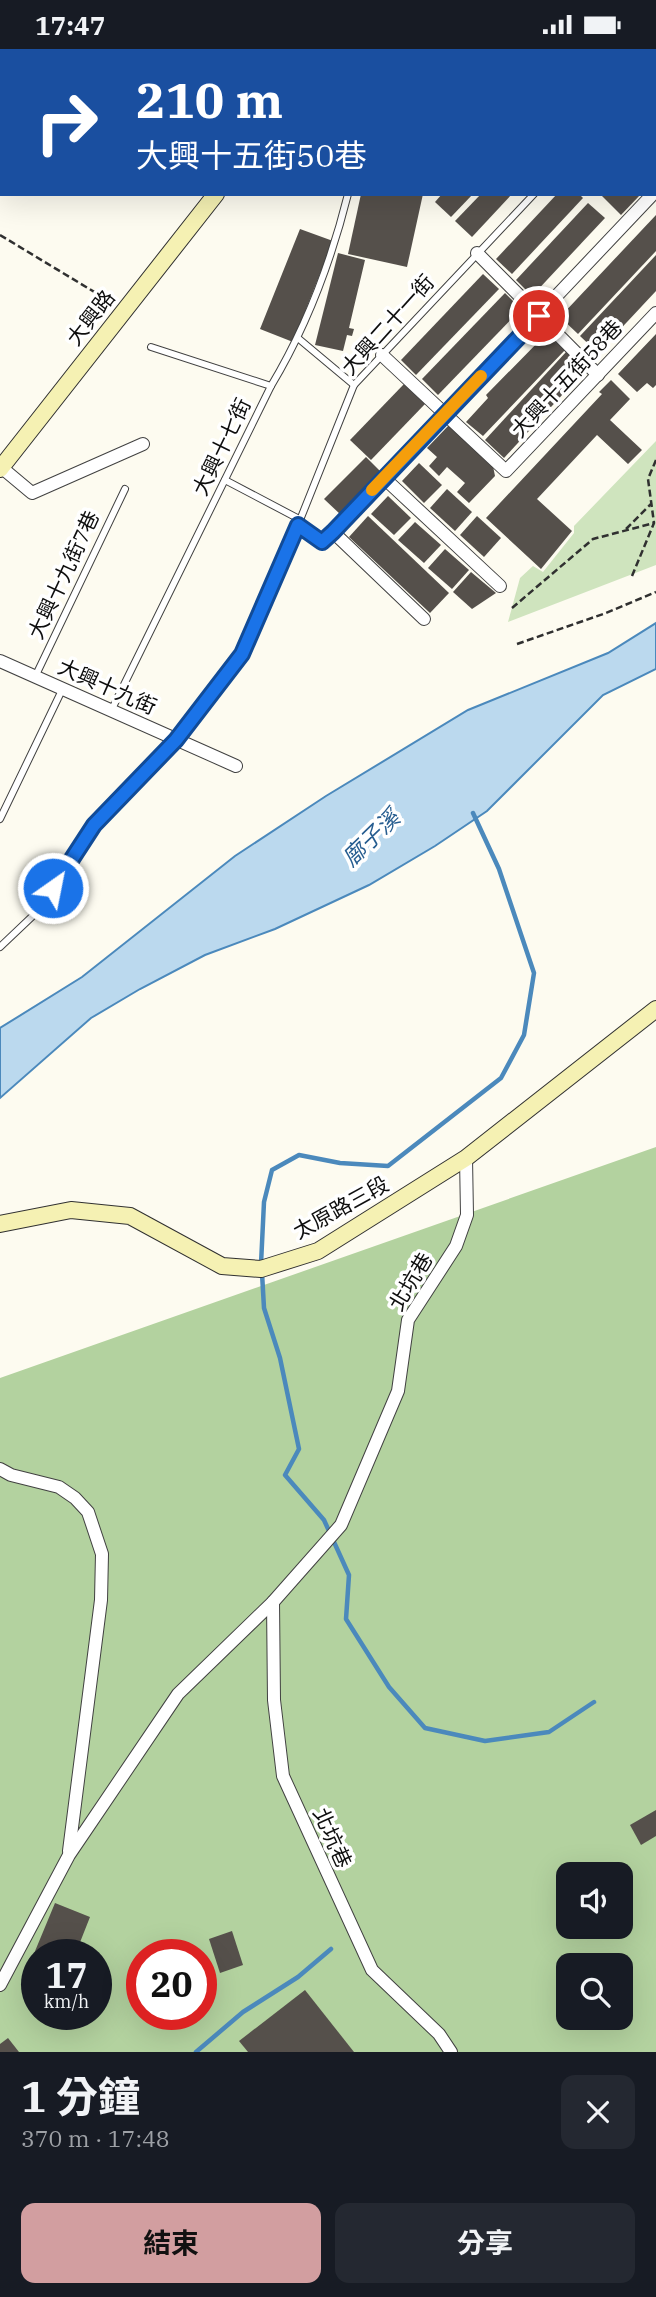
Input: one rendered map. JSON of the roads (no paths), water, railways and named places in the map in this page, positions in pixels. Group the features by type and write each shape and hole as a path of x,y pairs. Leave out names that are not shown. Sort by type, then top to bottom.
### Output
{"main road":[{"name":"大興路","path":"1,468 210,197"},
{"name":"太原路三段","path":"0,1224 71,1210 130,1216 222,1266 266,1267 318,1251 466,1158 656,1009"}],"street":[{"path":"299,523 322,542 333,532 652,196"},
{"path":"477,253 598,375"},
{"name":"大興十五街58巷","path":"444,414 506,471 656,313"},
{"path":"382,355 444,414"},
{"path":"1,468 32,493 143,444"},
{"path":"383,477 500,586"},
{"path":"333,532 424,619"},
{"name":"大興十九街","path":"0,661 236,766"},
{"name":"北坑巷","path":"0,1985 69,1855 178,1694 273,1602 341,1525 398,1391 408,1319 456,1246 467,1215 466,1158"},
{"name":"北坑巷","path":"0,1469 11,1475 59,1487 75,1498 88,1512 102,1554 101,1600 69,1855"},
{"name":"北坑巷","path":"273,1602 274,1700 283,1776 372,1970 439,2034 451,2052"}],"lane":[{"name":"大興十七街","path":"112,709 271,386 299,339 339,231 348,196"},
{"name":"大興二十一街","path":"0,947 39,910 94,825 176,740 242,654 299,523 354,384 532,196"},
{"path":"299,339 354,384"},
{"path":"151,347 271,386"},
{"path":"225,480 299,523"},
{"name":"大興十九街7巷","path":"35,677 125,489"},
{"path":"0,819 63,688"}],"water":[{"name":"廍子溪","path":"656,623 656,669 603,695 487,811 369,885 275,929 205,955 140,989 91,1018 0,1098 0,1028 82,977 235,856 326,796 468,710 608,653"}],"waterway":[{"path":"261,1264 264,1202 272,1170 299,1155 340,1163 388,1166 501,1078 524,1035 534,973 499,869 473,813"},
{"path":"262,1273 264,1308 280,1358 299,1449 285,1475 324,1520 349,1575 346,1619 389,1687 425,1728 485,1741 549,1732 594,1702"},
{"path":"196,2052 243,2012 298,1977 331,1949"}]}
